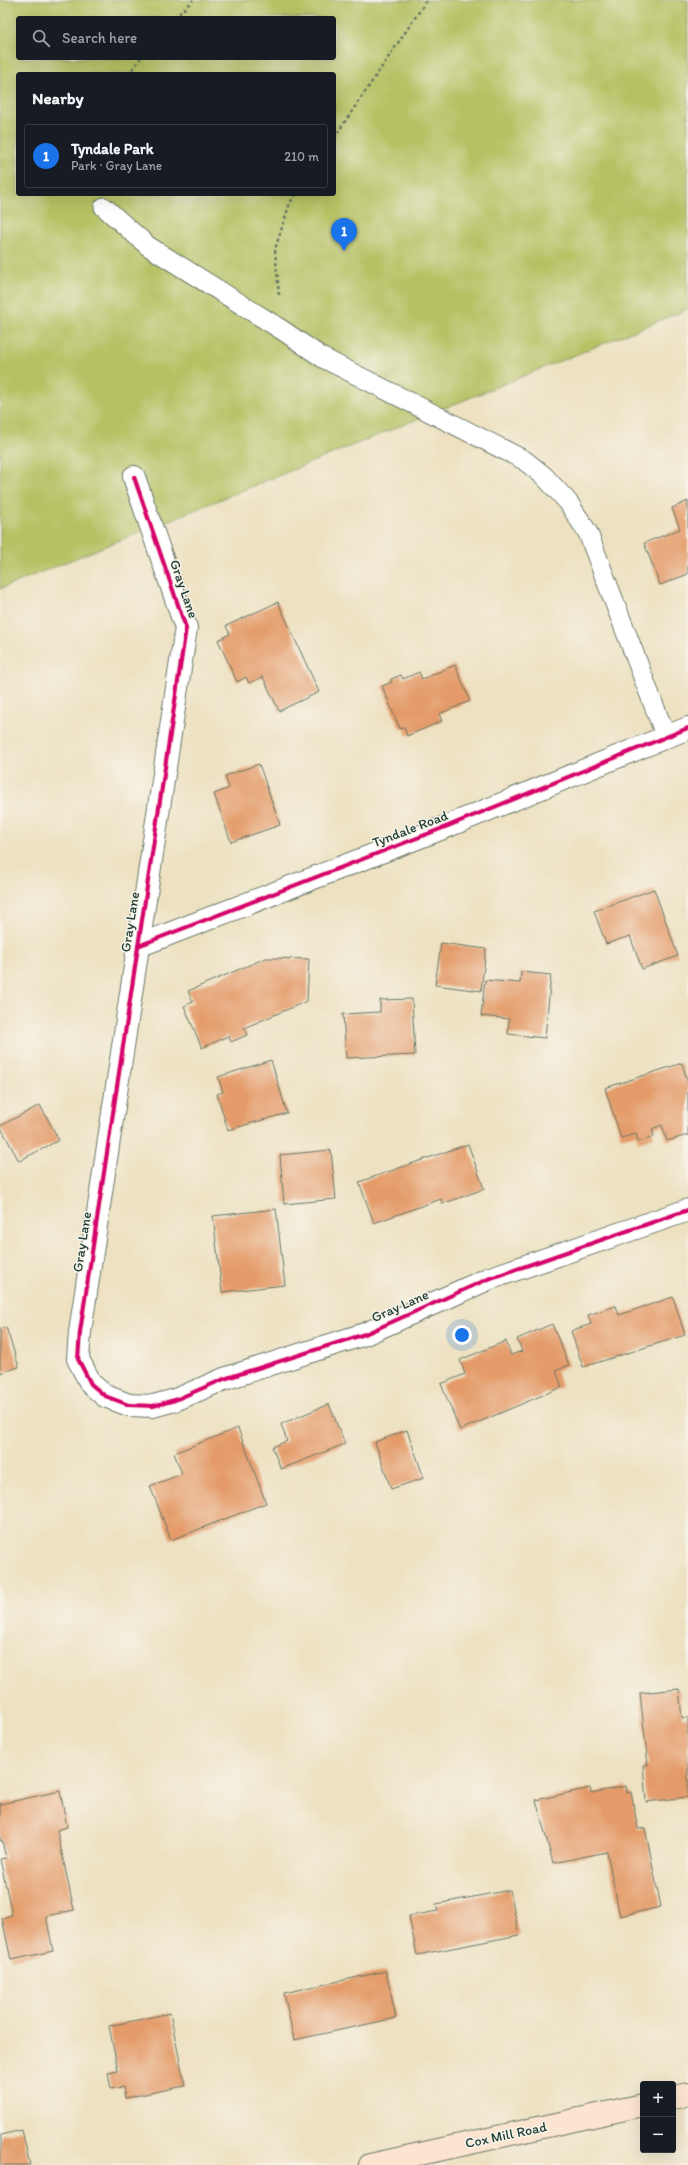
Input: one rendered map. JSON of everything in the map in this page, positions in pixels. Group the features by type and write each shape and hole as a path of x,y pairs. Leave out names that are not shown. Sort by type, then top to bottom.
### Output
{"street":[{"name":"Gray Lane","path":"134,477 186,628 80,1332 78,1359 91,1384 105,1396 129,1405 153,1406 174,1400 224,1379 365,1334 488,1278 688,1210"},
{"name":"Tyndale Road","path":"138,946 448,826 688,728"},
{"path":"676,2097 688,2094"},
{"name":"Cox Mill Road","path":"370,2165 640,2105"}],"lane":[{"path":"104,207 148,246 282,330 323,358 524,460 544,476 568,502 588,533 666,737"}],"path":[{"path":"177,16 193,0"},
{"path":"336,135 427,0"},
{"path":"130,72 139,60"},
{"path":"282,330 275,249 290,203 295,196"}],"green space":[{"path":"0,0 688,0 688,309 0,589"}],"building":[{"path":"688,501 688,574 660,585 644,543 680,529 672,508"},
{"path":"278,602 319,692 279,711 263,677 249,683 246,677 237,682 218,640 230,634 226,626"},
{"path":"455,665 470,701 439,714 442,721 407,736 404,727 400,729 382,686 392,682 391,679 401,675 403,679 419,672 422,679"},
{"path":"259,764 280,825 231,842 214,794 229,788 225,776"},
{"path":"654,889 678,956 642,969 630,936 606,944 594,911"},
{"path":"441,943 486,949 481,991 435,985"},
{"path":"266,958 309,959 307,1001 244,1028 247,1035 231,1042 228,1036 202,1048 184,1006 193,1002 188,991"},
{"path":"521,972 551,975 545,1038 508,1034 509,1019 481,1016 485,980 520,983"},
{"path":"412,999 415,1055 346,1058 343,1014 380,1012 380,1000"},
{"path":"271,1060 287,1113 228,1130 217,1094 223,1092 218,1077"},
{"path":"682,1063 688,1083 688,1135 667,1141 662,1125 652,1129 654,1137 638,1142 636,1134 621,1138 605,1088"},
{"path":"40,1105 59,1140 19,1161 0,1126"},
{"path":"468,1144 484,1189 442,1204 441,1199 374,1223 359,1182"},
{"path":"331,1150 336,1199 284,1204 280,1155"},
{"path":"276,1209 285,1285 222,1292 213,1216"},
{"path":"673,1297 685,1335 583,1367 571,1331 591,1324 588,1315 616,1306 619,1315"},
{"path":"552,1324 569,1365 556,1371 562,1387 460,1430 441,1384 465,1374 460,1360 506,1341 511,1355 522,1351 517,1339"},
{"path":"6,1327 19,1367 0,1373 0,1329"},
{"path":"329,1404 345,1444 281,1469 272,1447 287,1441 281,1424"},
{"path":"238,1428 266,1503 171,1540 150,1486 182,1474 174,1453"},
{"path":"407,1430 424,1478 391,1489 375,1442"},
{"path":"679,1689 682,1718 688,1717 688,1797 646,1802 643,1765 648,1765 640,1693"},
{"path":"626,1786 627,1793 631,1792 638,1829 645,1828 661,1907 620,1916 607,1852 553,1863 536,1800 590,1788 591,1793"},
{"path":"60,1791 67,1827 57,1830 74,1910 46,1916 53,1951 11,1960 2,1918 12,1915 0,1859 6,1858 2,1840 0,1841 0,1804"},
{"path":"510,1890 519,1935 417,1955 409,1916 438,1911 436,1904"},
{"path":"386,1971 396,2018 294,2040 284,1993"},
{"path":"170,2013 185,2086 125,2098 123,2087 111,2089 108,2073 118,2071 109,2026"},
{"path":"22,2130 30,2165 0,2165 0,2135"}],"cycle path":[{"path":"134,477 186,628 80,1332 78,1359 91,1384 105,1396 129,1405 153,1406 175,1400 224,1379 365,1334 488,1279 688,1210"},
{"path":"138,946 448,826 688,728"}],"place":[{"name":"Tyndale Park","path":"344,251"}]}
